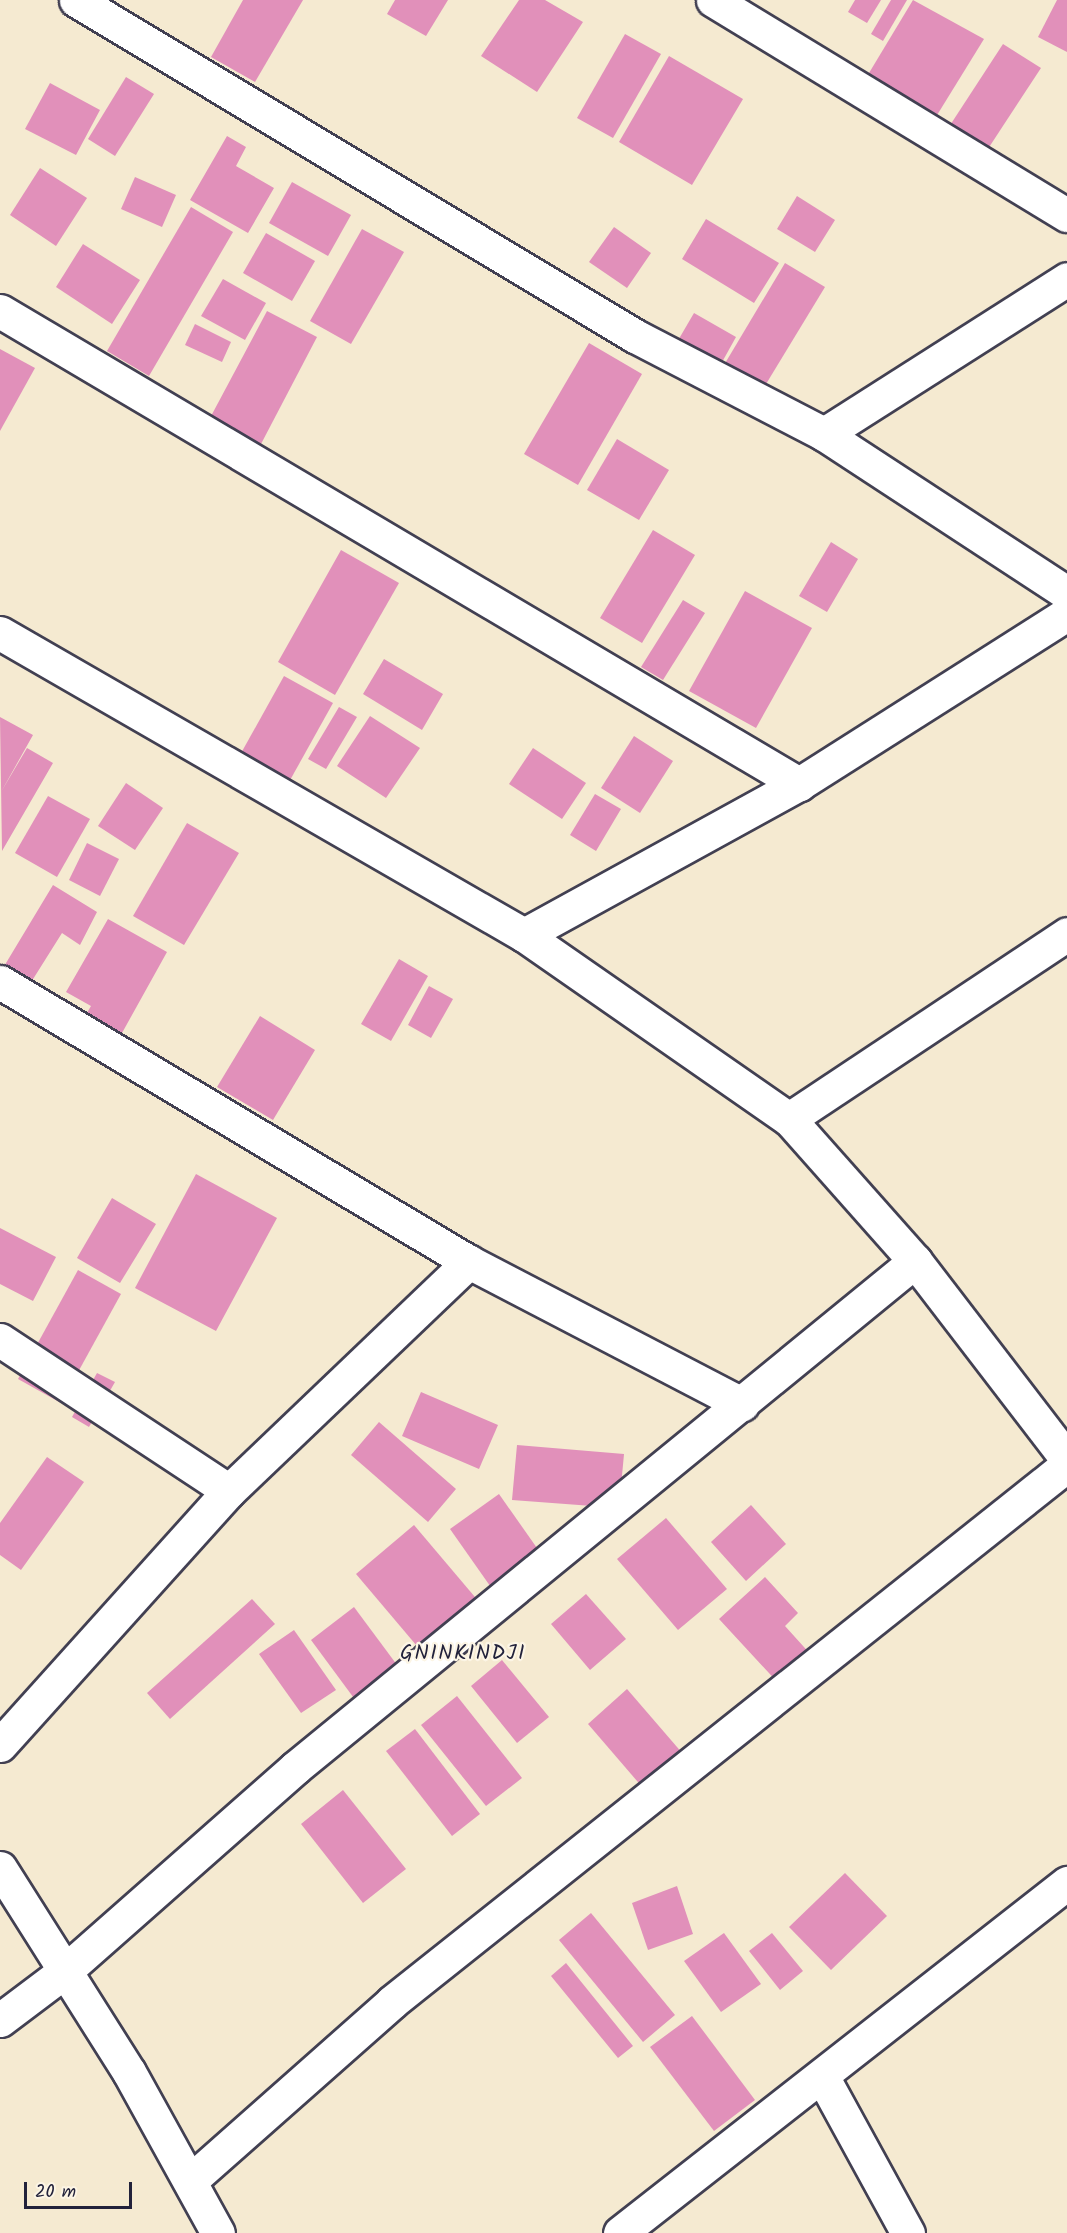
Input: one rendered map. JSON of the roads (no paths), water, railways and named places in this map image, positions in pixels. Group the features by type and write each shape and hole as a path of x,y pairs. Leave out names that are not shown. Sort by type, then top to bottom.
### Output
{"street":[{"path":"76,0 635,336 824,434 1067,593"},
{"path":"713,0 1067,215"},
{"path":"824,434 1067,279"},
{"path":"0,311 799,784"},
{"path":"524,935 799,784 1067,614"},
{"path":"0,633 524,935 789,1119 915,1261 1067,1459"},
{"path":"789,1119 1065,940"},
{"path":"0,982 470,1262 742,1404"},
{"path":"0,2020 65,1971 295,1768 915,1261"},
{"path":"0,1745 229,1491 470,1262"},
{"path":"0,1340 229,1491"},
{"path":"190,2181 392,2002 1067,1465"},
{"path":"0,1868 65,1971 190,2181 218,2233"},
{"path":"628,2230 1067,1883"},
{"path":"823,2078 908,2233"}],"district":[{"name":"GNINKINDJI","path":"463,1654"}]}
